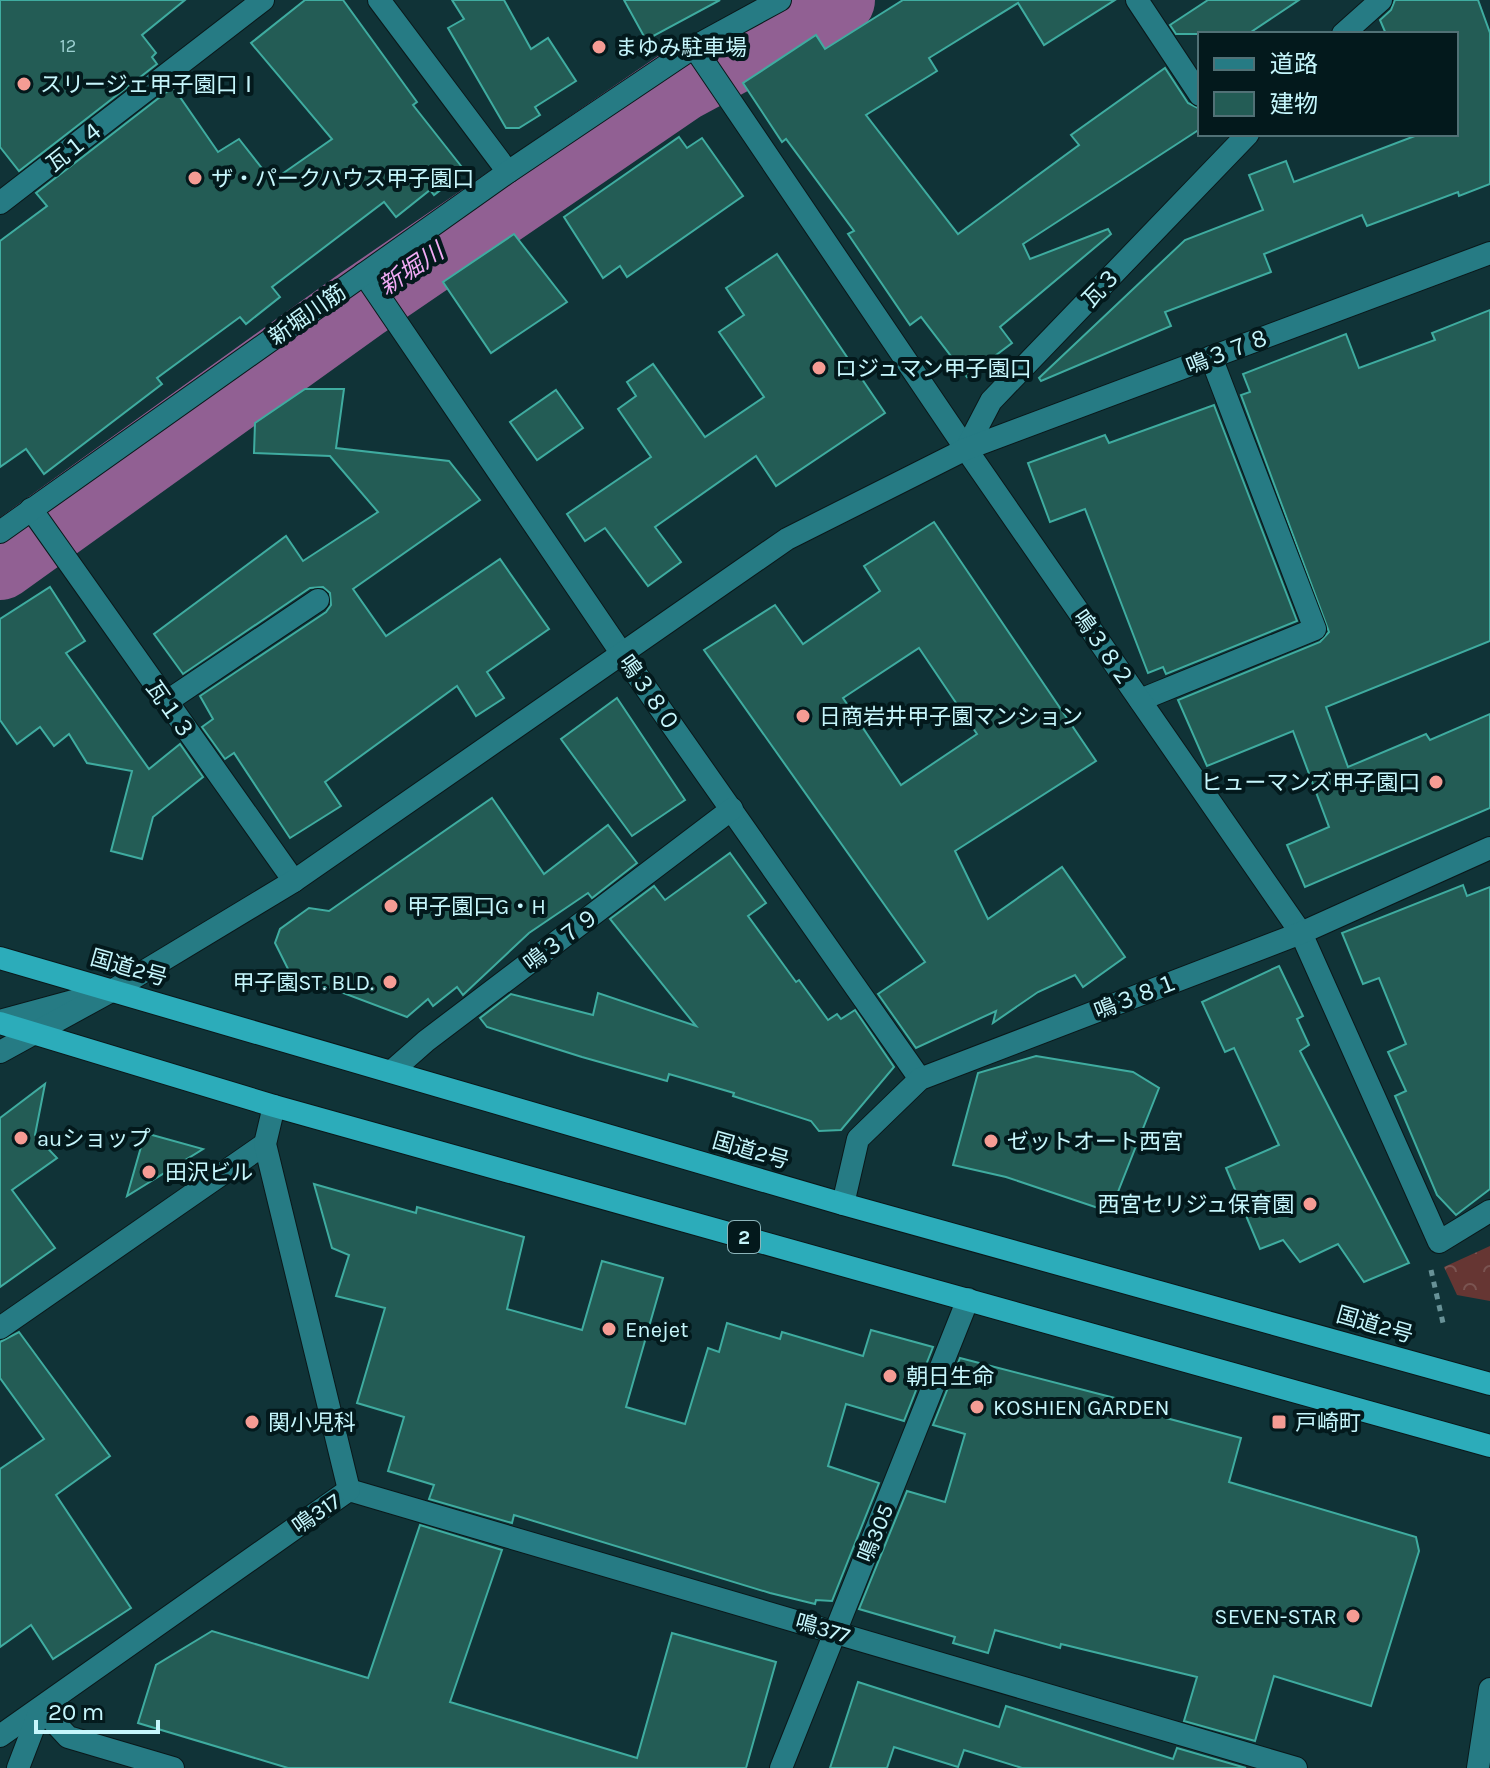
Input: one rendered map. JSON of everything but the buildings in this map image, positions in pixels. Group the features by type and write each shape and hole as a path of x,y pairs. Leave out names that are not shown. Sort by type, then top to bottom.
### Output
{"highway":[{"name":"国道2号","path":"0,958 115,989 843,1204 1490,1384"},
{"name":"2","path":"0,1022 274,1106 1490,1446"}],"street":[{"name":"瓦１４","path":"0,203 263,0"},
{"path":"379,0 508,172"},
{"name":"新堀川筋","path":"0,532 41,522 373,288 508,172 706,64 780,0"},
{"path":"1137,0 1198,92"},
{"path":"1345,32 1381,0"},
{"name":"鳴３８２","path":"706,64 966,449 1301,933 1439,1242"},
{"name":"瓦３","path":"966,449 991,401 1236,139"},
{"name":"鳴３７８","path":"115,989 294,881 620,651 787,539 966,449 1490,253"},
{"name":"鳴３８０","path":"373,288 620,651 920,1079"},
{"path":"1140,700 1315,629 1211,357"},
{"name":"瓦１３","path":"41,522 294,881"},
{"path":"166,702 318,600"},
{"name":"鳴３７９","path":"392,1071 426,1041 732,809"},
{"name":"鳴３８１","path":"843,1204 858,1139 920,1079 1301,933 1490,848"},
{"path":"0,1022 115,989"},
{"path":"0,1052 115,989"},
{"name":"鳴317","path":"0,1736 349,1490 265,1144 274,1106"},
{"path":"0,1328 265,1144"},
{"path":"1439,1242 1490,1211"},
{"name":"鳴305","path":"781,1768 968,1299"},
{"name":"鳴377","path":"349,1490 1296,1768"},
{"path":"1478,1768 1490,1689"},
{"path":"18,1768 41,1708 68,1737 173,1768"}],"path":[{"path":"1439,1242 1429,1257 1443,1323"}],"green space":[{"path":"1490,1246 1490,1301 1457,1295 1444,1267"}],"waterway":[{"name":"新堀川","path":"0,563 362,303 681,85 838,0"}],"place":[{"name":"まゆみ駐車場","path":"599,47"},
{"name":"スリージェ甲子園口Ⅰ","path":"24,84"},
{"name":"ザ・パークハウス甲子園口","path":"195,178"},
{"name":"ロジュマン甲子園口","path":"819,368"},
{"name":"日商岩井甲子園マンション","path":"803,716"},
{"name":"ヒューマンズ甲子園口","path":"1436,782"},
{"name":"甲子園口G・H","path":"391,906"},
{"name":"甲子園ST. BLD.","path":"390,982"},
{"name":"auショップ","path":"21,1138"},
{"name":"ゼットオート西宮","path":"991,1141"},
{"name":"田沢ビル","path":"149,1172"},
{"name":"西宮セリジュ保育園","path":"1310,1204"},
{"name":"Enejet","path":"609,1329"},
{"name":"朝日生命","path":"890,1376"},
{"name":"KOSHIEN GARDEN","path":"977,1407"},
{"name":"関小児科","path":"252,1422"},
{"name":"戸崎町","path":"1279,1422"},
{"name":"SEVEN-STAR","path":"1353,1616"}]}
